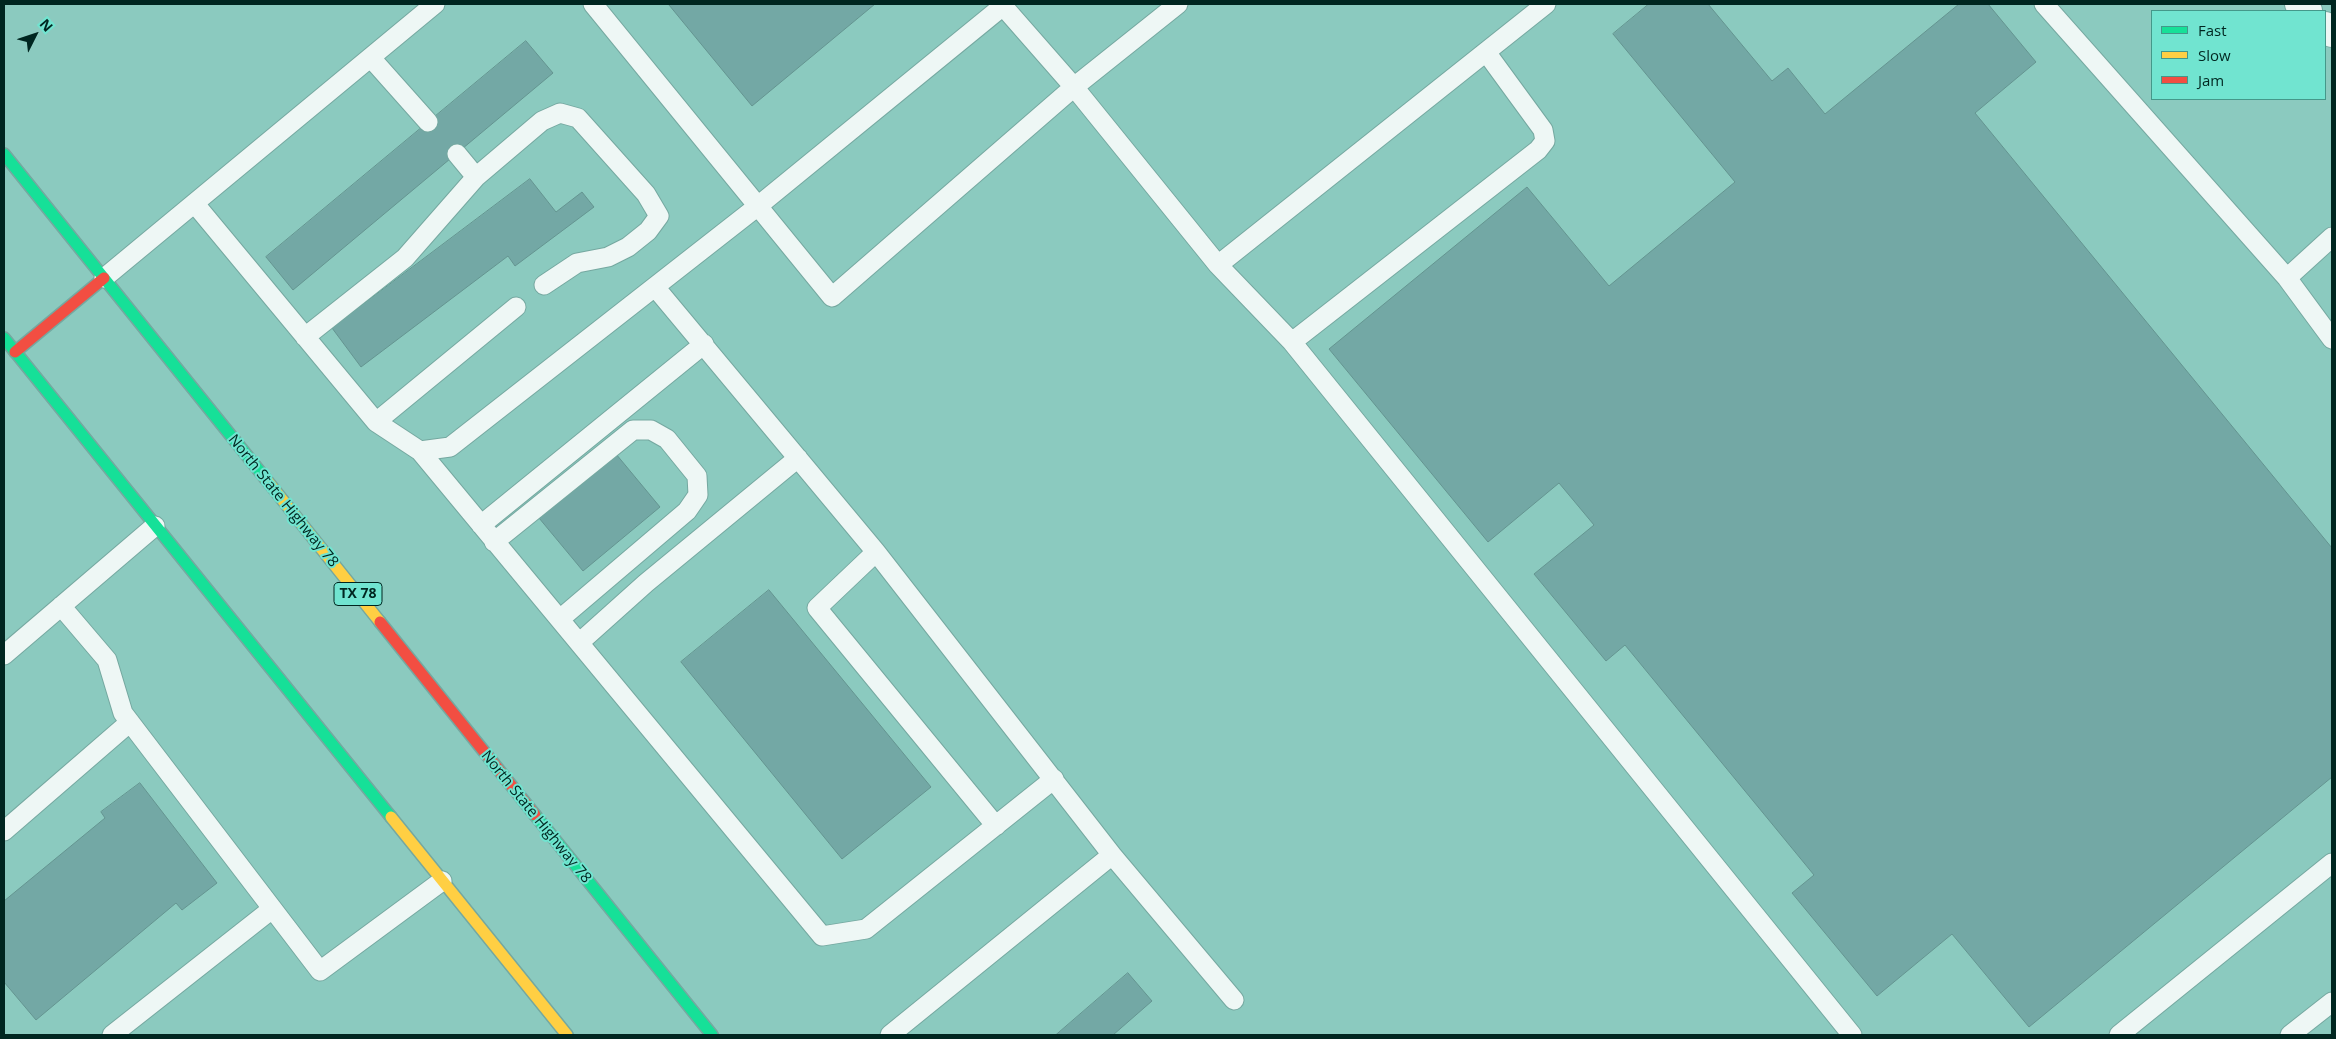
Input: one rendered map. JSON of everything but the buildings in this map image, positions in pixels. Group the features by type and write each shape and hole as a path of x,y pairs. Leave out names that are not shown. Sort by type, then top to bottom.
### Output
{"main road":[{"name":"North State Highway 78","path":"4,154 712,1035"},
{"path":"15,352 104,278"},
{"path":"4,338 567,1035"}],"lane":[{"path":"104,278 435,4"},
{"path":"593,4 832,297 1074,87 1178,4"},
{"path":"1218,265 1546,4"},
{"path":"2044,4 2287,278 2332,339"},
{"path":"420,451 450,447 758,206 1004,5 1074,87 1218,265 1292,342 1852,1035"},
{"path":"1292,342 1538,150 1545,141 1543,130 1486,52"},
{"path":"371,58 428,122"},
{"path":"305,337 405,258 476,177 542,121 560,113 578,118 646,194 659,216 648,231 628,247 608,257 577,263 544,285"},
{"path":"457,154 476,177"},
{"path":"195,204 376,422 420,451 822,936 866,929 1054,780"},
{"path":"2287,278 2332,237"},
{"path":"655,286 876,552 1112,855 1234,1000"},
{"path":"376,422 516,307"},
{"path":"481,525 704,344"},
{"path":"494,542 633,430 651,430 667,439 697,476 698,495 687,511 560,619"},
{"path":"579,643 646,583 798,458"},
{"path":"4,655 155,526"},
{"path":"876,552 817,608 996,826"},
{"path":"61,606 107,660 123,713 320,971 442,881"},
{"path":"4,831 130,722"},
{"path":"890,1035 1112,855"},
{"path":"2119,1035 2332,863"},
{"path":"112,1035 272,908"},
{"path":"2290,1035 2332,1002"}],"traffic: fast":[{"path":"4,154 265,478"},
{"path":"4,338 391,817"},
{"path":"535,815 712,1035"}],"traffic: slow":[{"path":"265,478 380,622"},
{"path":"391,817 567,1035"}],"traffic: jam":[{"path":"15,352 104,278"},
{"path":"380,622 535,815"}]}
